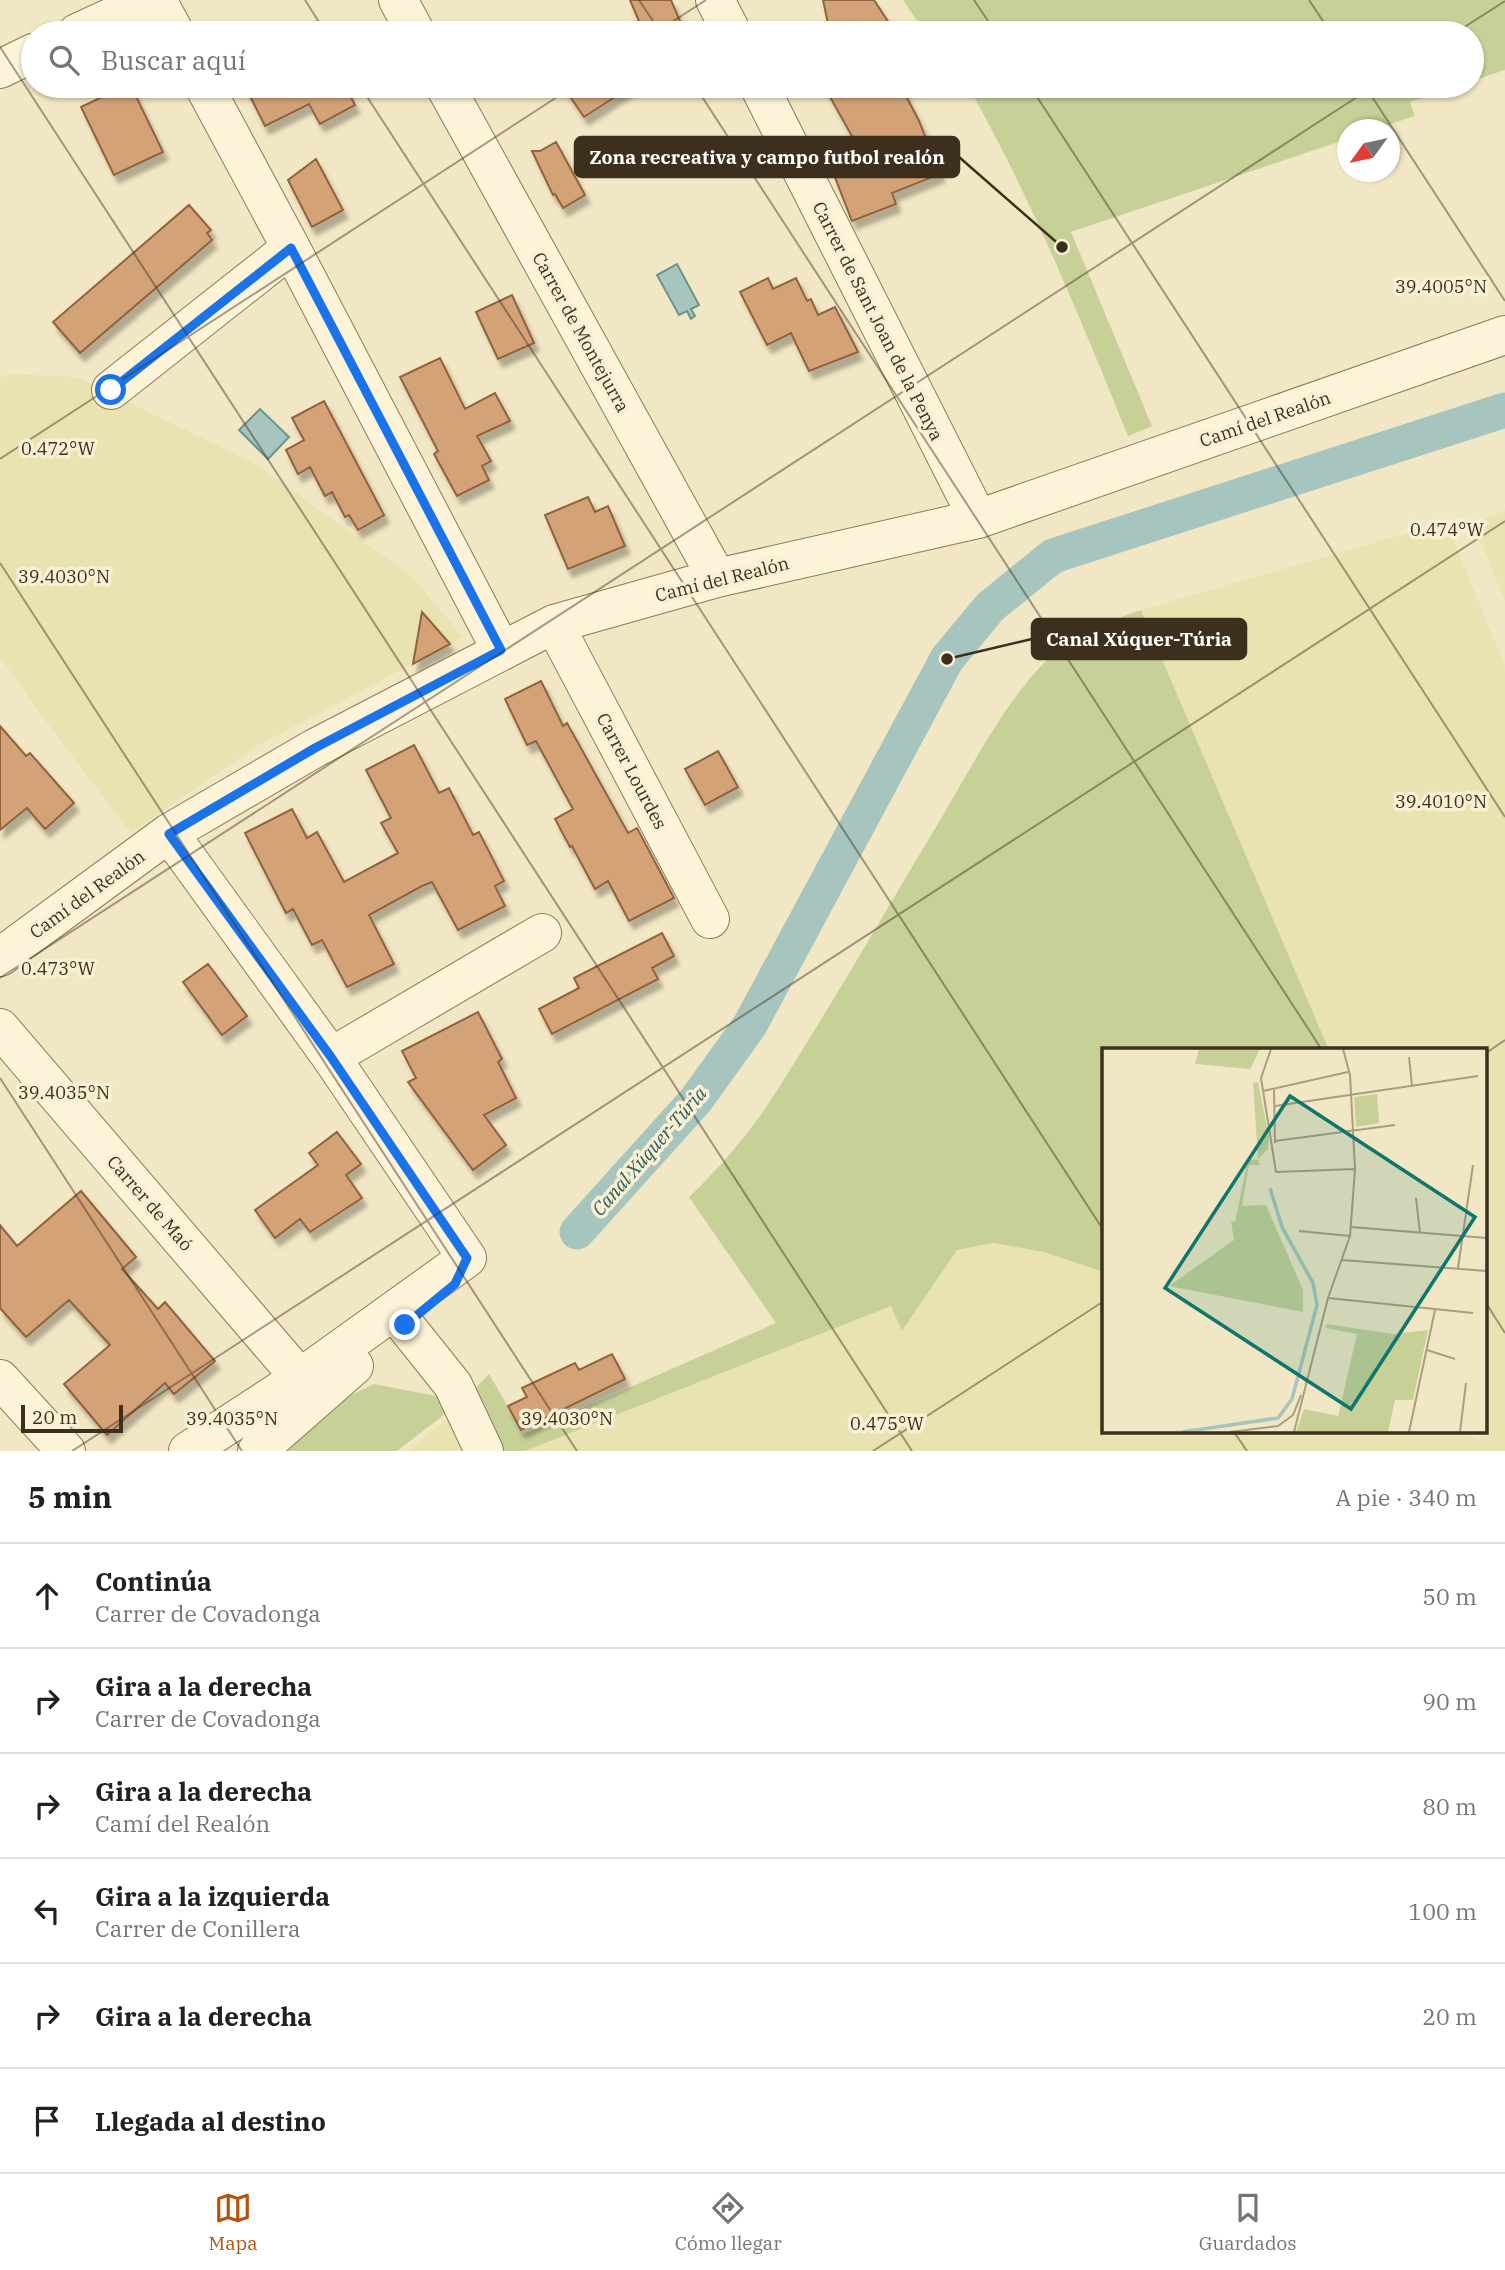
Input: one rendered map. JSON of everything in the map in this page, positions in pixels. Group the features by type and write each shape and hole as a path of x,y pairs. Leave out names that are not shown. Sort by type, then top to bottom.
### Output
{"street":[{"path":"103,21 149,0"},
{"path":"158,0 169,21"},
{"path":"398,0 409,21"},
{"path":"715,0 726,21"},
{"path":"0,69 21,59"},
{"path":"210,98 501,650"},
{"name":"Carrer de Montejurra","path":"452,98 717,578"},
{"name":"Carrer de Sant Joan de la Penya","path":"765,98 978,519"},
{"path":"111,390 291,248"},
{"name":"Camí del Realón","path":"0,957 169,834 315,748 554,624 717,578 978,519 1505,335"},
{"path":"1467,349 1505,345"},
{"name":"Carrer Lourdes","path":"554,624 710,919"},
{"path":"169,834 331,1057 467,1258"},
{"path":"331,1057 542,933"},
{"name":"Carrer de Maó","path":"0,1028 300,1378"},
{"path":"188,1451 300,1378 467,1258"},
{"path":"257,1451 363,1358 455,1284 467,1258"},
{"path":"405,1325 453,1385 484,1451"},
{"path":"0,1379 66,1451"}],"shaded area":[{"path":"8,374 77,377 259,466 411,576 463,637 255,747 131,833 3,661 0,662 0,378"},
{"path":"1505,511 1505,601 1473,523"},
{"path":"1446,522 1505,666 1505,1451 525,1451 891,1306 903,1330 957,1250 993,1243 1044,1252 1102,1271 1102,1434 1465,1434 1482,1441 1479,1434 1488,1434 1488,1048 1328,1048 1141,610"},
{"path":"449,1417 465,1451 408,1451"}],"green space":[{"path":"903,0 1505,0 1505,70 1484,77 1484,21 917,21"},
{"path":"975,98 1422,98 1410,102 1415,116 1400,121 1337,119 1337,142 1071,232 1152,426 1128,436 1073,302 1013,171"},
{"path":"1141,610 1328,1048 1102,1048 1102,1271 1044,1252 993,1243 957,1250 902,1331 891,1306 525,1451 491,1451 466,1398 489,1374 524,1434 776,1323 689,1197 728,1156 763,1112 832,1002 989,736 1016,696 1055,653 1066,644 1102,625"},
{"path":"374,1384 462,1401 397,1451 273,1451 337,1402"}],"water":[{"path":"677,264 699,305 691,309 695,316 691,319 687,311 679,315 657,275"},
{"path":"260,409 289,437 268,459 239,430"}],"building":[{"path":"630,0 671,0 680,21 639,21"},
{"path":"823,0 874,0 888,21 827,21"},
{"path":"100,98 137,98 163,152 114,175 81,107"},
{"path":"251,98 351,98 355,105 320,124 309,104 265,126"},
{"path":"571,98 613,98 584,117"},
{"path":"831,98 907,98 940,174 892,193 896,204 852,221 824,149 853,138"},
{"path":"556,142 585,195 563,208 555,194 553,195 532,151 540,151"},
{"path":"316,159 343,210 312,227 288,180"},
{"path":"189,205 211,230 207,233 212,240 80,353 53,322"},
{"path":"768,278 773,289 796,278 807,301 811,299 818,315 835,307 858,352 809,371 791,333 767,345 740,292"},
{"path":"512,295 534,343 498,359 476,312"},
{"path":"440,358 465,409 495,393 510,421 477,436 491,461 482,466 489,480 457,496 434,454 438,451 400,377"},
{"path":"324,401 384,515 358,530 349,515 345,517 332,492 325,496 310,467 298,474 286,450 304,440 292,418"},
{"path":"588,497 595,512 608,506 625,546 568,569 545,515"},
{"path":"422,612 450,644 413,664"},
{"path":"541,681 563,726 567,723 628,833 637,828 674,898 629,921 608,881 595,889 572,846 570,847 555,819 573,809 536,741 527,745 505,699"},
{"path":"0,726 26,756 30,753 74,803 45,829 27,808 0,830"},
{"path":"414,745 439,793 449,788 473,835 479,832 504,881 495,886 505,906 458,930 432,882 422,886 369,915 394,964 347,987 322,940 312,945 293,909 286,913 245,833 292,809 307,838 317,832 344,882 398,853 381,823 391,818 366,770"},
{"path":"718,751 738,787 705,805 685,769"},
{"path":"662,933 674,956 652,968 658,979 552,1034 539,1009 579,988 574,978"},
{"path":"208,964 247,1016 222,1035 183,982"},
{"path":"478,1012 502,1059 498,1062 516,1098 484,1115 506,1145 473,1170 408,1082 416,1078 402,1051"},
{"path":"337,1132 361,1164 346,1175 362,1198 310,1232 300,1219 275,1238 255,1210 318,1165 309,1153"},
{"path":"81,1191 136,1257 122,1269 158,1309 165,1302 215,1361 174,1394 165,1383 107,1435 64,1384 110,1345 69,1300 26,1337 0,1308 0,1225 17,1246"},
{"path":"612,1354 625,1379 521,1430 508,1406 527,1397 522,1388 575,1363 579,1370"}],"waterway":[{"name":"Canal Xúquer-Túria","path":"577,1232 696,1100 750,1025 947,659 990,607 1053,556 1505,410"}],"place":[{"name":"Zona recreativa y campo futbol realón","path":"1062,247"},
{"name":"Canal Xúquer-Túria","path":"947,659"}],"route":[{"path":"111,390 291,248 501,650 315,748 169,834 331,1057 467,1258 455,1284 405,1325"}]}
